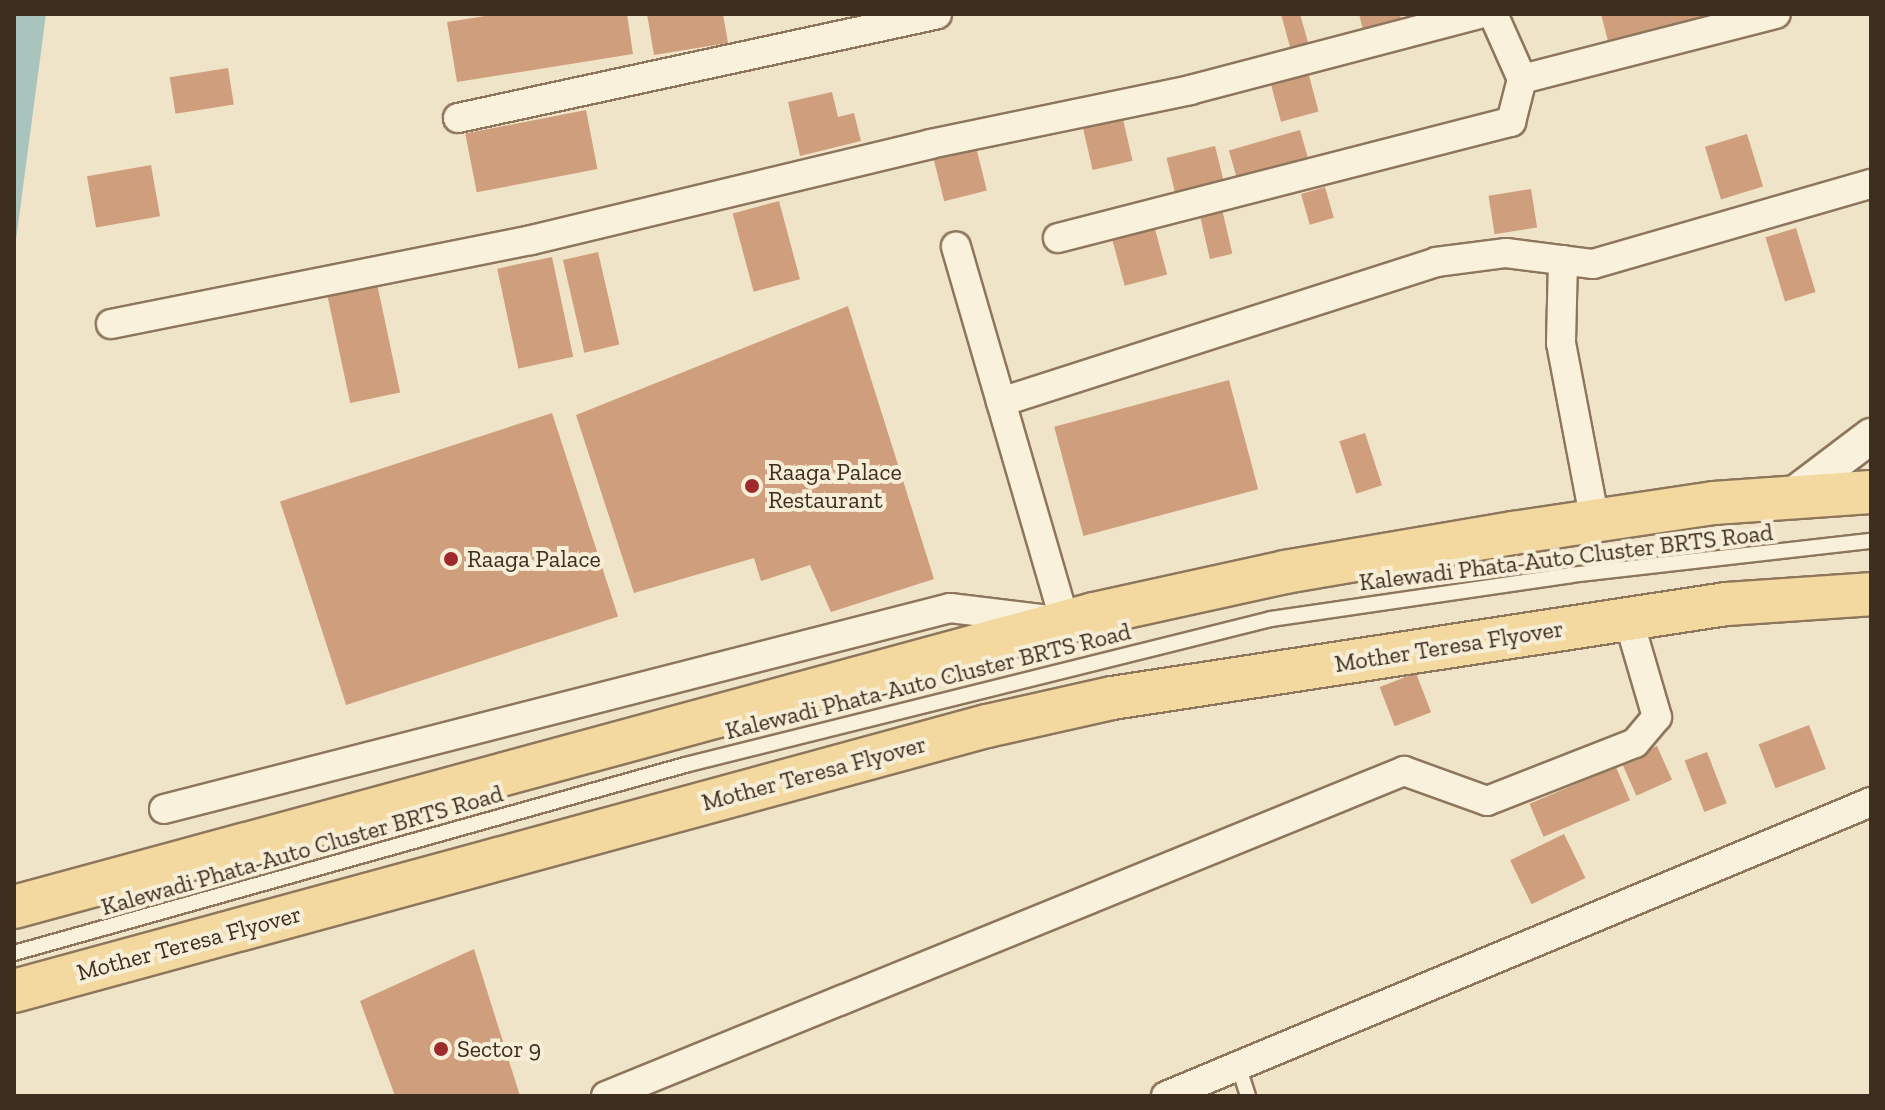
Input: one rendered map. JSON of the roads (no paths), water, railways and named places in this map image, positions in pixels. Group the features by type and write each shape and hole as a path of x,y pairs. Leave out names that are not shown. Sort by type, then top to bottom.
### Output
{"main road":[{"name":"Mother Teresa Flyover","path":"14,991 981,688 1065,622 1285,572 1595,522 1789,498 1871,492"},
{"name":"Mother Teresa Flyover","path":"14,907 981,688 1112,698 1628,618 1871,594"}],"street":[{"path":"458,118 937,14"},
{"path":"111,324 531,240 930,144 1190,90 1479,14"},
{"path":"1058,238 1511,122 1522,79 1493,14"},
{"path":"1522,79 1776,14"},
{"path":"1001,402 1436,262 1506,253 1593,264 1871,184"},
{"path":"164,809 950,608 1065,622 956,247"},
{"path":"1563,260 1561,343 1595,522"},
{"path":"1789,498 1871,436"},
{"path":"606,1096 1404,771 1487,801 1635,743 1657,717 1628,618"},
{"path":"1166,1096 1871,802"}],"lane":[{"name":"Kalewadi Phata-Auto Cluster BRTS Road","path":"14,953 981,688 1271,619 1571,575 1871,541"},
{"path":"1239,1068 1248,1096"}],"water":[{"path":"14,14 46,14 14,255"}],"place":[{"name":"Raaga Palace Restaurant","path":"752,486"},
{"name":"Raaga Palace","path":"451,559"},
{"name":"Sector 9","path":"441,1049"}]}
